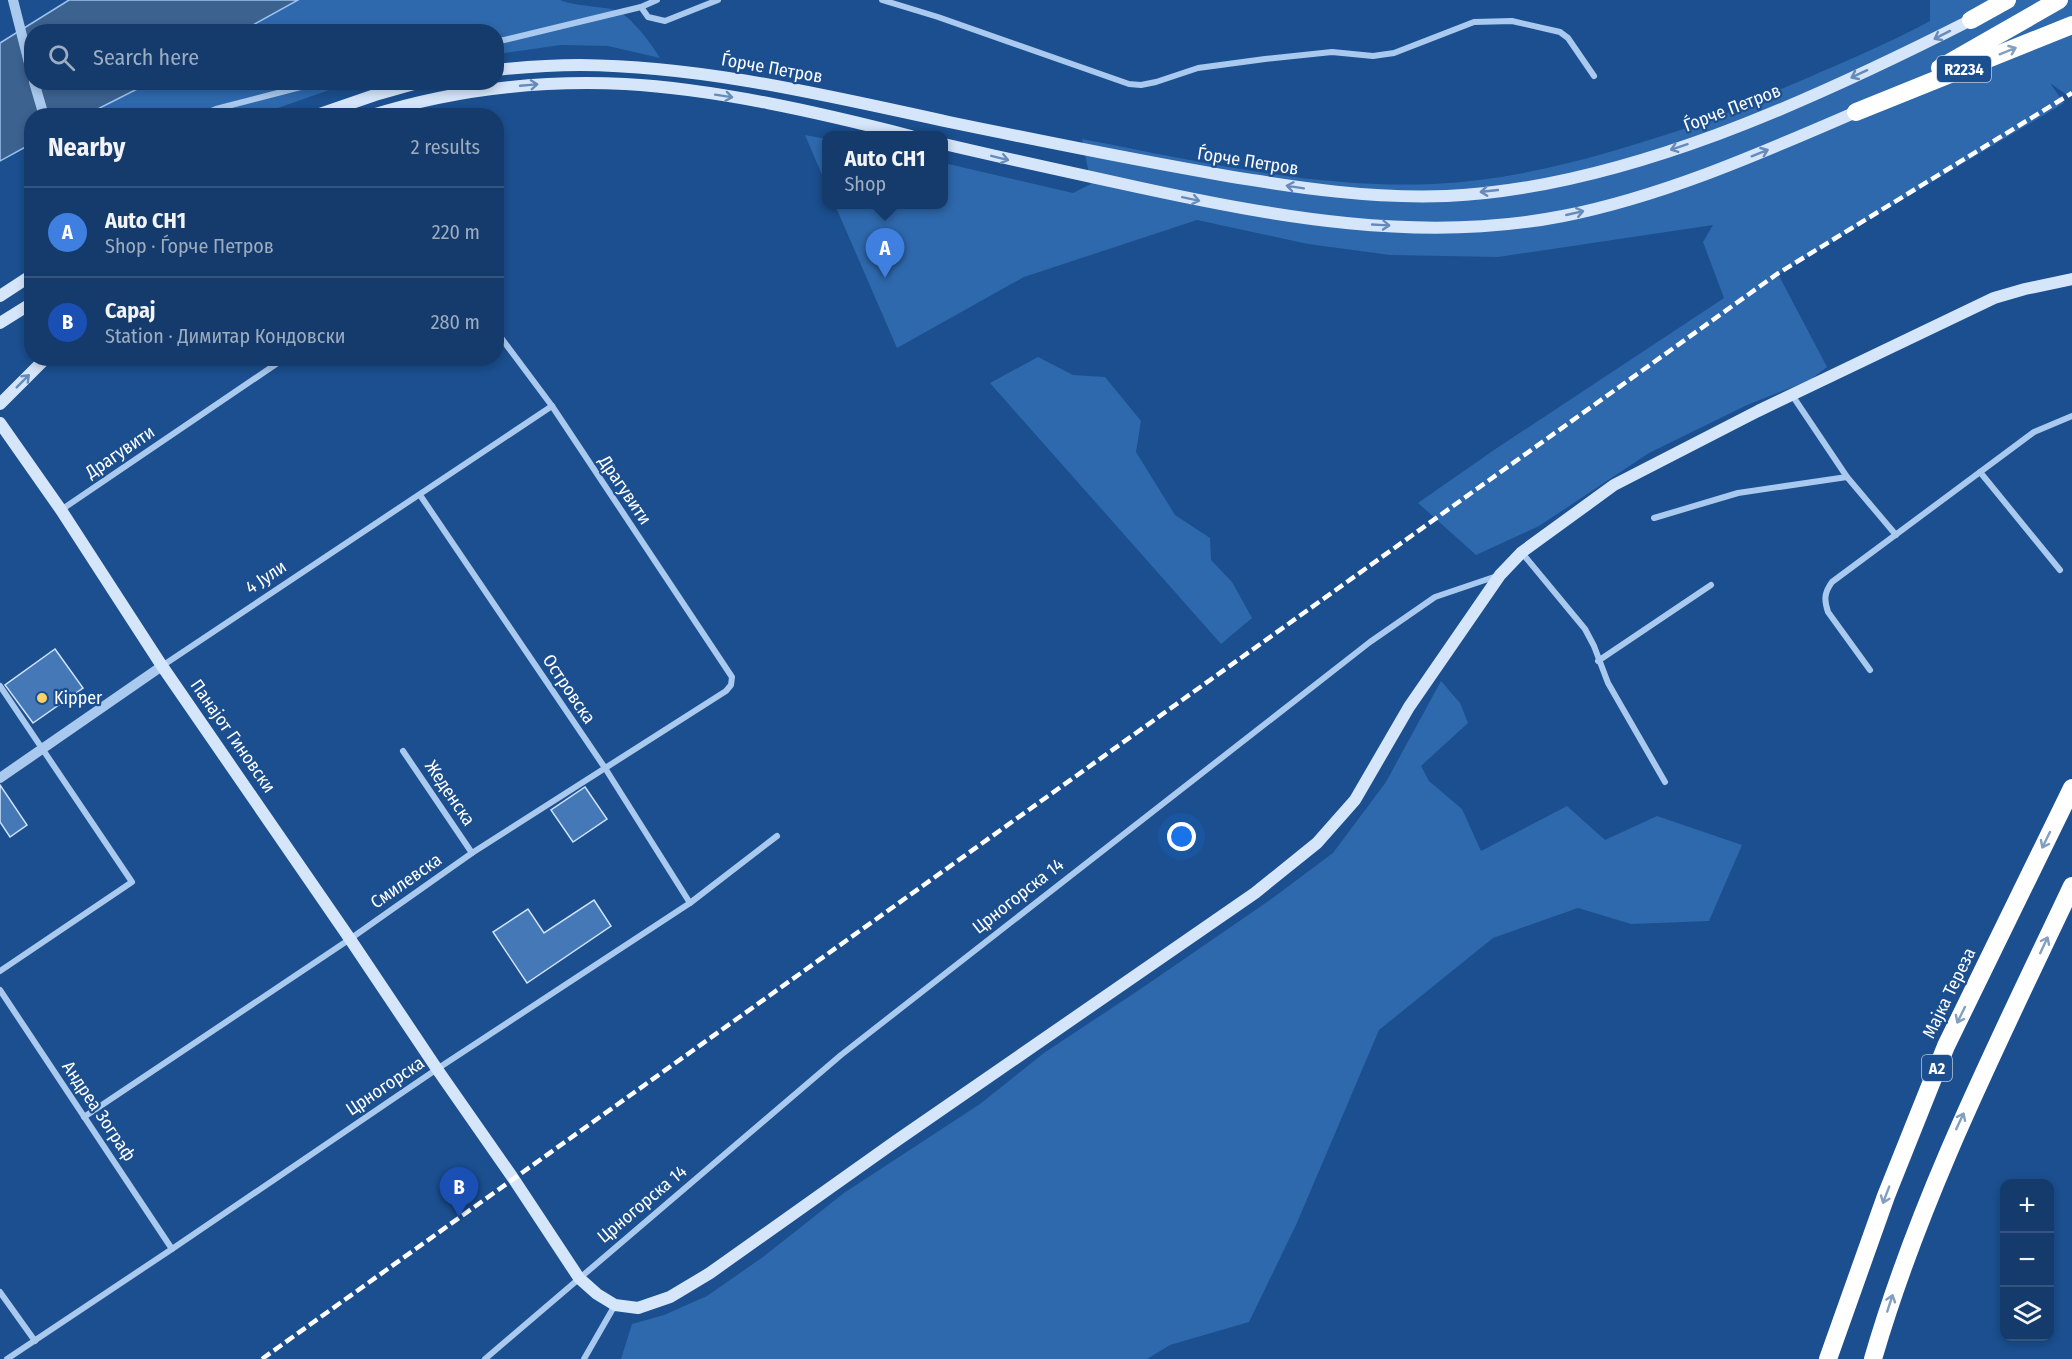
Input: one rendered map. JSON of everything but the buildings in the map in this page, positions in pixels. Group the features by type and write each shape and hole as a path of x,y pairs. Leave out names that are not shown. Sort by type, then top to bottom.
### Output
{"highway":[{"name":"R2234","path":"1971,20 2000,0"},
{"name":"R2234","path":"1971,20 2007,0"},
{"name":"R2234","path":"1856,112 2060,0"},
{"name":"R2234","path":"1856,112 2072,25"},
{"name":"Мајка Тереза","path":"1828,1359 1886,1196 1946,1046 2072,788"},
{"name":"A2","path":"1873,1359 1890,1300 1956,1132 2072,886"}],"main road":[{"name":"Ѓорче Петров","path":"504,70 578,65 630,66 710,75 789,88 1161,165 1312,190 1362,195 1450,196 1562,181 1687,144 1802,100 1913,50 1971,20"},
{"name":"Ѓорче Петров","path":"504,88 560,83 626,84 675,88 751,101 892,131"},
{"path":"337,108 393,90"},
{"name":"Ѓорче Петров","path":"399,108 436,98 490,90"},
{"name":"R2234","path":"948,145 1200,201 1266,212 1376,225 1460,227 1527,222 1600,207 1705,174 1856,112"},
{"path":"19,283 24,278"},
{"path":"615,1305 638,1308 670,1297 710,1273 1255,893 1317,843 1354,800 1409,707 1500,575 1522,552 1614,485 1792,395 1994,298 2072,279"},
{"path":"0,297 24,280"},
{"path":"0,323 24,308"},
{"path":"0,404 38,366"},
{"name":"Панајот Гиновски","path":"0,423 61,510 162,666 351,939 436,1069 513,1178 579,1278 597,1294 615,1305"}],"street":[{"path":"13,0 24,44"},
{"path":"504,40 641,7 657,0"},
{"path":"641,7 648,17 664,21 718,0"},
{"path":"882,0 938,17 1129,84 1141,85 1156,82 1198,68 1265,59 1332,52 1373,56 1394,52 1474,22 1512,21 1560,32 1568,38 1594,76"},
{"path":"36,90 42,108"},
{"path":"220,108 289,90"},
{"name":"Драгувити","path":"504,342 552,406 726,668"},
{"name":"Драгувити","path":"61,510 273,366"},
{"path":"1792,395 1847,477 1896,535"},
{"name":"4 Јули","path":"0,778 162,666 552,406"},
{"path":"1870,670 1828,612 1825,594 1832,582 2034,432 2072,416"},
{"path":"1980,472 2060,570"},
{"path":"1654,518 1738,493 1847,477"},
{"name":"Островска","path":"420,495 605,768 690,903"},
{"path":"1522,552 1585,629 1608,683 1665,782"},
{"name":"Црногорска 14","path":"486,1359 841,1055 1370,642 1435,597 1500,575"},
{"path":"1598,661 1711,585"},
{"name":"Смилевска","path":"84,1116 351,939 472,853 726,691 731,685 732,677 726,668"},
{"path":"0,686 132,882 0,971"},
{"name":"Жеденска","path":"403,751 472,853"},
{"name":"Црногорска","path":"7,1359 436,1069 690,903 777,836"},
{"name":"Андреа Зограф","path":"0,990 172,1249"},
{"path":"0,1292 35,1341"},
{"path":"584,1359 615,1305"}],"shaded area":[{"path":"69,0 298,0 255,24 30,24"},
{"path":"298,0 560,0 620,12 642,33 660,58 608,46 561,45 504,53 504,24 256,24"},
{"path":"1930,0 2072,0 2072,93 2067,95 2050,83 2064,103 1778,274 1827,367 1810,380 1747,405 1649,453 1539,526 1476,555 1418,503 1724,298 1703,242 1713,225 1498,257 1390,255 1308,244 1197,220 1024,277 897,348 837,209 948,209 948,164 1073,193 1091,184 1082,139 1256,172 1344,182 1433,184 1500,177 1600,155 1709,120 1877,47 1930,21"},
{"path":"24,28 24,90 135,90 100,108 24,108 24,148 0,161 0,43"},
{"path":"135,90 329,90 278,108 101,108"},
{"path":"805,135 822,138 822,175"},
{"path":"1038,357 1073,375 1105,377 1141,421 1136,452 1175,515 1210,538 1211,560 1232,582 1252,618 1221,644 990,383"},
{"path":"1441,681 1460,703 1468,723 1421,766 1429,781 1462,809 1481,851 1567,806 1605,840 1657,816 1742,845 1709,921 1631,924 1578,908 1493,938 1379,1030 1296,1225 1249,1322 1170,1345 1147,1359 621,1359 632,1324 664,1315 707,1296 763,1257 844,1193 980,1104 1044,1053 1270,900 1333,853 1386,782"}],"railway":[{"path":"262,1359 1777,274 2072,93"}],"place":[{"name":"Auto CH1","path":"885,278"},
{"name":"Kipper","path":"42,698"},
{"name":"Сарај","path":"459,1217"}]}
